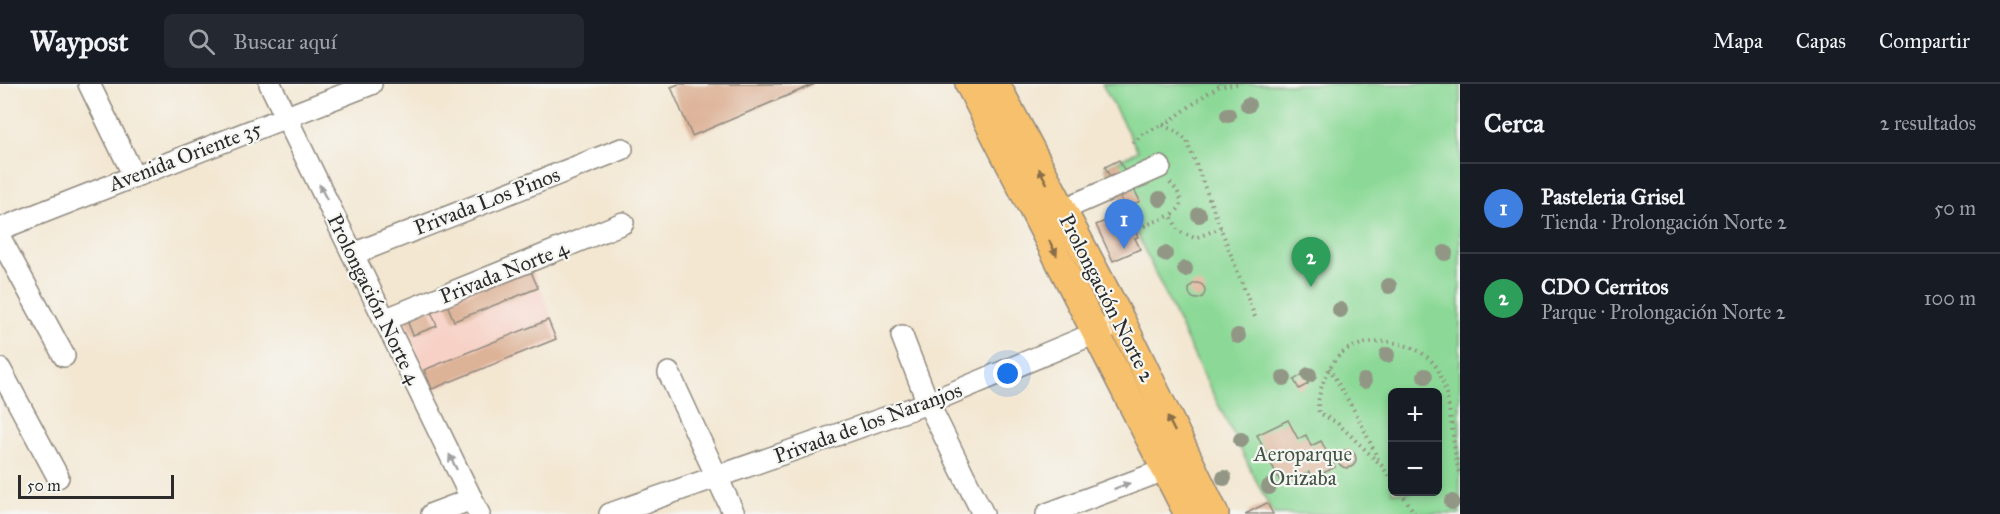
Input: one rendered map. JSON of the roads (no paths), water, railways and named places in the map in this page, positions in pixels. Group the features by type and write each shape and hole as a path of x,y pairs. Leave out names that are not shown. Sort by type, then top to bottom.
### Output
{"main road":[{"name":"Prolongación Norte 2","path":"969,84 1096,333 1177,465 1215,514"},
{"name":"Prolongación Norte 2","path":"996,84 1122,322 1177,465 1188,514"}],"street":[{"path":"89,84 134,176"},
{"name":"Prolongación Norte 4","path":"270,84 476,507"},
{"name":"Avenida Oriente 35","path":"0,229 371,84"},
{"name":"Privada Los Pinos","path":"352,254 622,149"},
{"path":"1062,210 1160,167"},
{"name":"Privada Norte 4","path":"384,320 623,223"},
{"path":"0,238 64,356"},
{"name":"Privada de los Naranjos","path":"610,514 928,403 1122,322"},
{"path":"902,336 928,403 983,514"},
{"path":"0,369 58,477"},
{"path":"669,373 734,514"},
{"path":"1047,514 1177,465"},
{"path":"432,514 476,507"}],"place":[{"name":"Pasteleria Grisel","path":"1124,249"},
{"name":"CDO Cerritos","path":"1311,287"}],"park label":[{"name":"Aeroparque Orizaba","path":"1303,466"}]}
